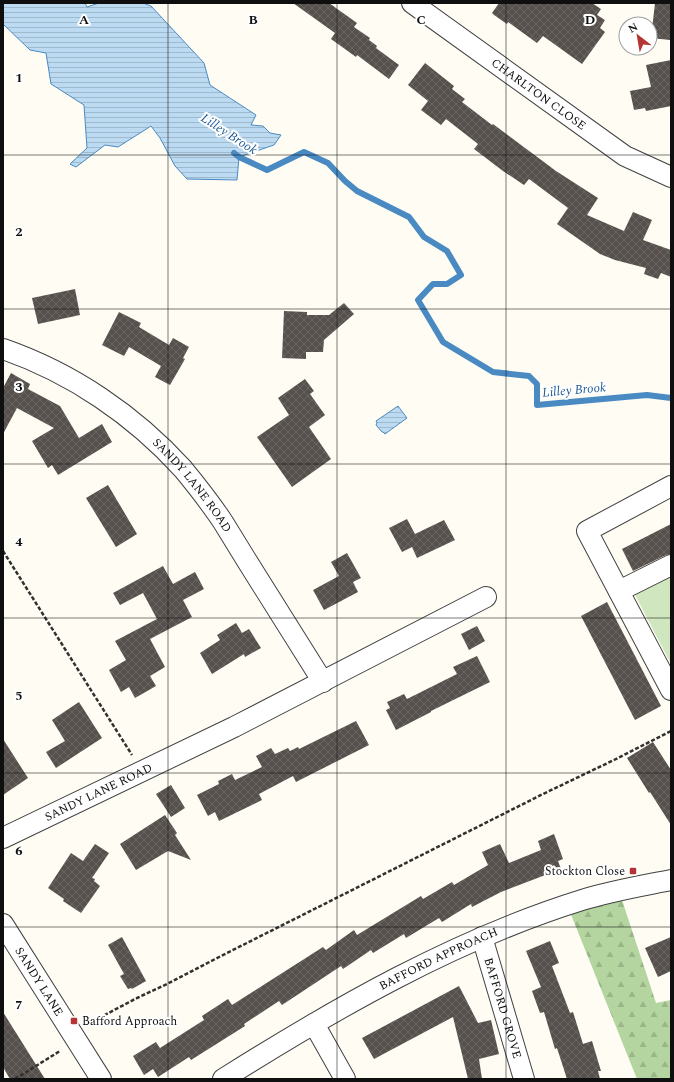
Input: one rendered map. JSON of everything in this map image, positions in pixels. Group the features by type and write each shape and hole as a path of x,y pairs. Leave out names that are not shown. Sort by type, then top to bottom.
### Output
{"street":[{"name":"CHARLTON CLOSE","path":"412,3 625,156 671,177"},
{"name":"SANDY LANE ROAD","path":"3,349 52,370 81,386 114,408 160,446 183,470 204,495 223,522 322,682"},
{"path":"671,486 587,531 671,690"},
{"path":"619,591 671,565"},
{"name":"SANDY LANE ROAD","path":"3,838 234,727 486,597"},
{"name":"BAFFORD APPROACH","path":"223,1079 360,997 408,972 482,937 536,915 584,899 671,880"},
{"name":"SANDY LANE","path":"3,924 101,1079"},
{"name":"BAFFORD GROVE","path":"482,937 524,1079"},
{"path":"314,1024 345,1079"}],"path":[{"path":"3,551 142,771"},
{"path":"15,1079 65,1048 74,1036 101,1017 671,731"}],"green space":[{"path":"671,569 671,664 632,589"},
{"path":"621,897 656,1003 671,1000 671,1079 637,1079 570,912"}],"water":[{"path":"3,3 85,3 87,7 99,3 143,3 151,6 204,63 210,85 256,115 251,125 263,126 270,133 281,135 274,145 239,157 237,180 187,179 175,166 160,138 151,126 118,147 105,145 76,167 70,164 87,148 84,105 51,84 46,53 30,50 3,24"},
{"path":"398,406 407,418 385,434 376,425 376,421"}],"building":[{"path":"293,3 329,3 357,23 354,27 370,38 369,40 377,46 376,48 399,65 389,79 357,55 356,57 331,39 335,33"},
{"path":"499,3 592,3 601,9 597,15 605,20 600,28 605,32 582,64 543,36 537,43 508,22 507,24 494,15 492,13"},
{"path":"655,3 671,3 670,40 658,39 658,16 654,16"},
{"path":"671,60 671,106 646,111 645,108 634,110 630,91 651,87 646,65"},
{"path":"425,63 454,86 452,89 465,99 462,102 556,171 598,198 587,215 624,231 633,212 652,220 643,240 671,250 671,277 661,273 658,279 644,274 646,268 615,260 600,254 557,224 568,208 529,179 524,185 503,171 474,149 478,144 446,119 441,125 421,110 428,101 408,85"},
{"path":"75,289 80,315 38,324 32,298"},
{"path":"344,303 354,314 324,340 323,352 306,352 306,359 282,358 284,311 307,312 307,315 329,315"},
{"path":"119,312 141,323 139,327 169,345 173,338 189,347 183,358 185,359 170,385 155,377 161,366 129,347 124,356 102,345"},
{"path":"11,373 30,384 28,389 60,406 79,438 102,424 112,442 58,475 52,465 48,468 32,441 54,428 17,408 3,434 3,388"},
{"path":"305,379 314,391 310,394 325,415 309,427 331,459 292,487 257,437 289,415 278,398"},
{"path":"108,485 137,534 116,547 86,498"},
{"path":"407,519 415,534 444,520 455,540 417,558 412,547 402,552 389,528"},
{"path":"671,524 671,554 633,571 622,549"},
{"path":"347,553 361,578 353,582 358,592 324,610 313,590 339,576 331,562"},
{"path":"163,566 173,584 195,572 204,589 183,600 192,617 150,639 165,667 150,676 156,686 135,698 129,687 121,692 109,670 126,660 115,641 157,619 143,593 120,605 113,593"},
{"path":"607,602 661,706 635,720 581,616"},
{"path":"236,623 242,633 249,629 261,648 245,657 244,654 212,674 200,653 220,640 217,635"},
{"path":"477,626 485,641 469,650 461,634"},
{"path":"477,656 490,682 396,730 386,710 390,708 387,702 404,694 407,699 457,674 453,667"},
{"path":"79,702 102,738 56,768 46,752 65,741 52,720"},
{"path":"356,721 369,745 296,782 293,776 259,794 262,800 219,821 215,812 208,816 197,795 219,784 218,781 232,774 235,780 262,767 256,756 271,748 275,754 288,748 290,751 298,747 299,749"},
{"path":"3,739 28,778 3,795"},
{"path":"653,742 671,770 671,825 627,758"},
{"path":"171,785 185,808 171,817 156,794"},
{"path":"165,815 177,833 175,835 191,860 168,851 136,870 120,844"},
{"path":"554,834 563,859 558,861 561,869 501,892 472,907 471,904 442,922 439,918 406,938 404,934 373,953 371,950 343,969 341,966 282,1005 279,1001 244,1024 245,1026 191,1060 189,1057 158,1077 153,1069 144,1075 133,1056 156,1042 160,1048 204,1020 202,1016 228,999 232,1005 323,947 326,950 354,930 357,935 421,896 423,899 452,882 454,885 488,865 482,852 500,844 509,863 541,850 538,841"},
{"path":"95,844 109,853 92,878 95,879 94,881 100,886 81,913 63,901 64,899 48,888 71,853 83,861"},
{"path":"122,937 146,981 132,989 128,989 120,976 124,974 108,945"},
{"path":"671,937 671,971 658,977 645,948"},
{"path":"550,941 559,963 552,966 570,1013 573,1012 583,1044 592,1041 601,1071 598,1071 600,1079 567,1079 557,1048 555,1049 544,1012 540,1013 532,991 541,987 526,951"},
{"path":"459,986 478,1023 491,1020 499,1054 479,1059 482,1079 468,1079 453,1017 374,1059 362,1038"},
{"path":"3,1012 45,1079 10,1079 3,1067"}],"waterway":[{"name":"Lilley Brook","path":"234,153 239,157 267,170 304,152 328,163 357,191 409,217 424,237 447,251 461,275 447,284 433,284 418,300 443,342 493,372 529,376 537,384 537,405 647,395 671,398"}],"place":[{"name":"Stockton Close","path":"633,871"},
{"name":"Bafford Approach","path":"74,1021"}]}
